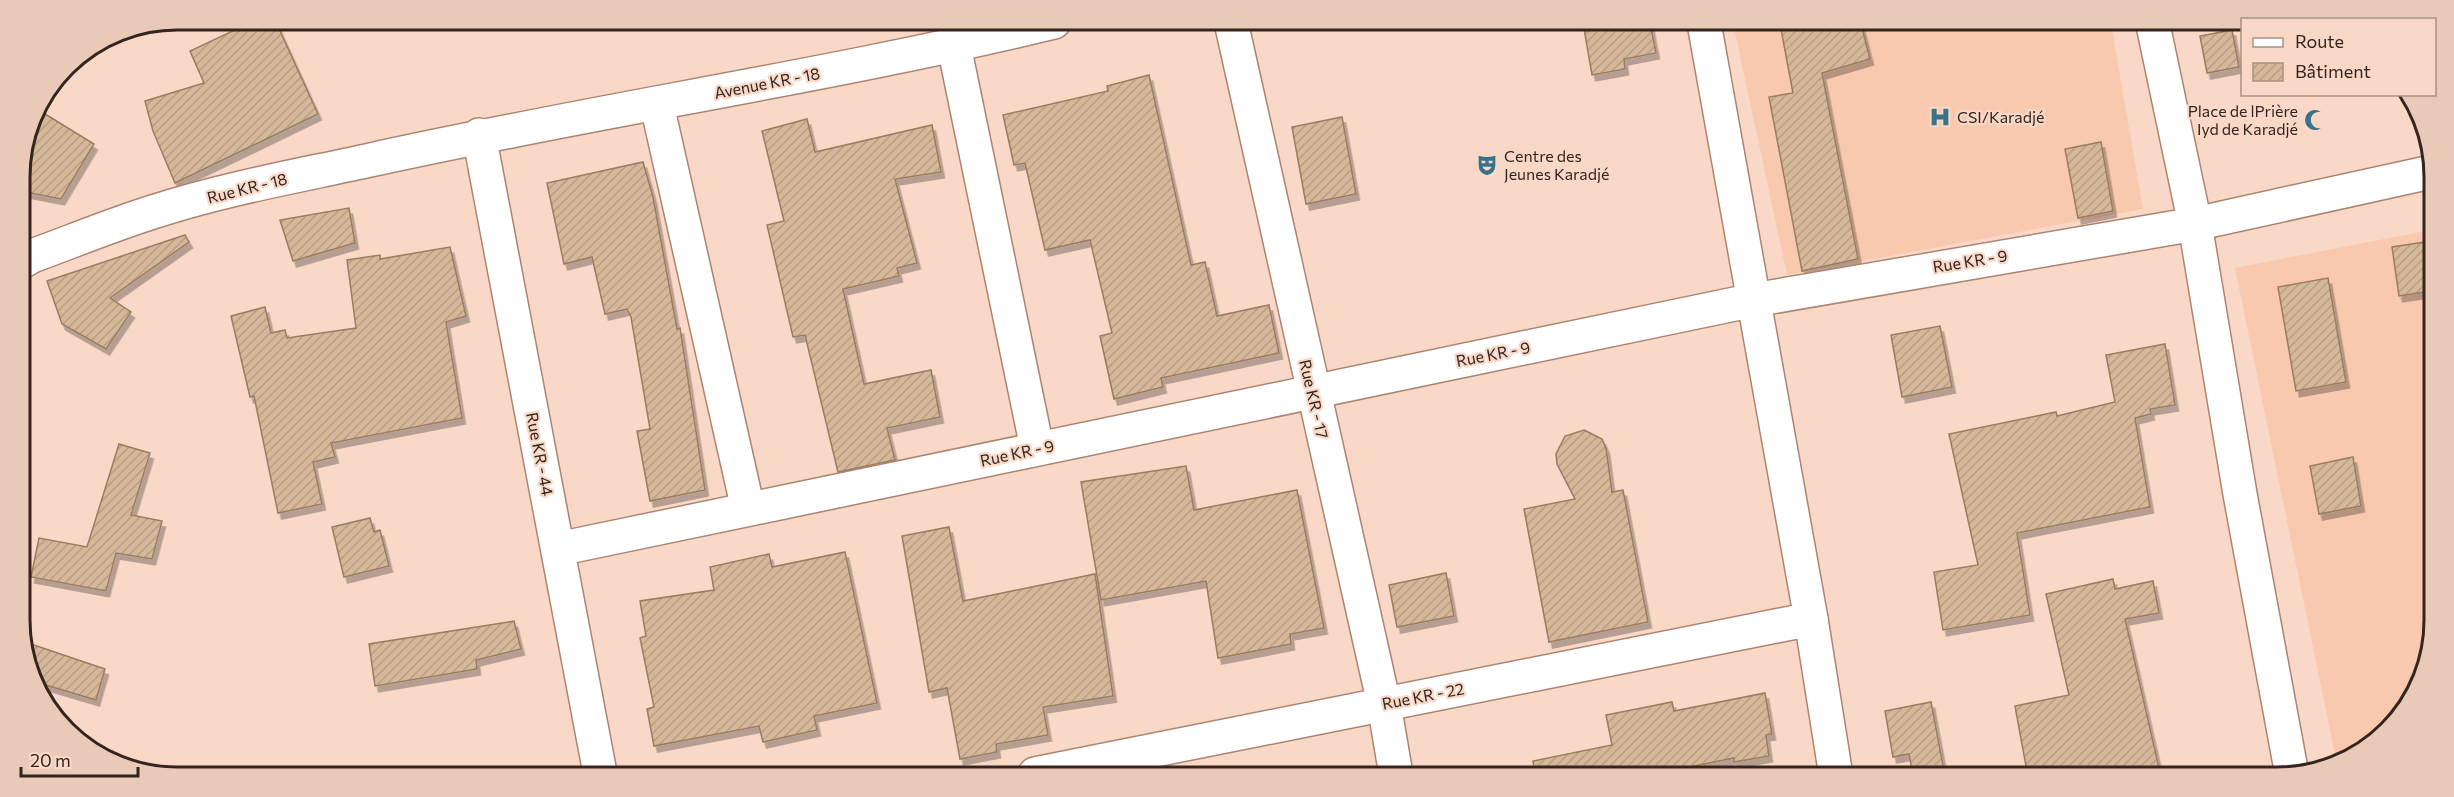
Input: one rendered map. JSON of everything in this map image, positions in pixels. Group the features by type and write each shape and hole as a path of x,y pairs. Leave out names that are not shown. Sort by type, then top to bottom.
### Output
{"street":[{"name":"Avenue KR - 18","path":"480,135 657,105 962,36 1001,30"},
{"name":"Rue KR - 17","path":"1234,30 1312,391 1384,704 1395,767"},
{"path":"1705,30 1811,619 1835,767"},
{"path":"2154,30 2195,224 2240,494 2290,766"},
{"path":"962,36 1037,448"},
{"path":"657,105 748,509"},
{"name":"Rue KR - 18","path":"30,257 158,210 480,135"},
{"name":"Rue KR - 44","path":"480,135 599,767"},
{"name":"Rue KR - 9","path":"558,549 1754,300 2195,224 2424,174"},
{"name":"Rue KR - 22","path":"1070,767 1811,619"}],"shaded area":[{"name":"CSI/Karadjé","path":"1734,30 2112,30 2143,209 1787,275"},
{"path":"2424,231 2423,639 2413,676 2387,717 2366,737 2335,755 2235,268"}],"building":[{"path":"235,30 280,30 318,114 175,183 153,131 145,101 204,83 190,51"},
{"path":"1584,30 1651,30 1656,53 1624,59 1625,69 1592,75"},
{"path":"1781,30 1863,30 1870,59 1822,73 1858,259 1802,271 1769,97 1793,93"},
{"path":"2232,30 2239,67 2207,73 2200,36"},
{"path":"1149,75 1191,265 1205,262 1217,316 1269,305 1279,353 1161,378 1163,387 1114,399 1100,336 1112,333 1090,240 1045,250 1025,163 1014,165 1003,115 1108,91 1107,86"},
{"path":"44,114 94,144 61,199 30,193 31,158"},
{"path":"1342,117 1356,194 1306,204 1292,127"},
{"path":"807,119 815,152 932,125 941,172 895,179 917,263 897,268 899,276 843,289 864,384 931,370 940,417 887,428 895,460 838,472 805,335 793,337 767,225 784,221 762,131"},
{"path":"2101,142 2113,211 2078,218 2065,149"},
{"path":"643,162 653,197 677,329 680,328 705,490 650,501 637,431 650,429 631,317 627,309 605,314 592,257 564,264 547,183"},
{"path":"349,208 355,243 293,261 280,220"},
{"path":"185,235 189,242 110,298 131,312 106,349 62,324 47,281"},
{"path":"2424,242 2424,292 2399,296 2392,247"},
{"path":"450,247 466,316 446,322 462,418 331,443 335,457 313,462 322,504 278,513 254,396 250,397 231,316 265,307 271,333 285,330 287,338 356,328 347,260 380,255 380,259"},
{"path":"2328,278 2346,382 2296,391 2278,287"},
{"path":"1940,326 1952,387 1902,397 1891,335"},
{"path":"2165,344 2175,405 2150,409 2151,414 2135,418 2150,507 2017,533 2030,615 1943,630 1934,572 1978,565 1949,434 2056,412 2057,416 2115,402 2106,355"},
{"path":"1584,430 1602,439 1606,448 1612,492 1623,490 1648,622 1549,642 1524,509 1575,499 1557,464 1556,454 1565,436"},
{"path":"119,444 150,453 131,515 162,521 152,559 116,553 106,591 31,577 39,538 87,547"},
{"path":"2353,457 2361,506 2319,514 2310,466"},
{"path":"1186,466 1194,510 1297,490 1324,628 1290,634 1291,644 1218,658 1206,581 1101,600 1081,482"},
{"path":"370,518 374,532 380,530 389,566 344,577 332,527"},
{"path":"949,527 963,601 1095,574 1113,696 1043,707 1048,735 996,744 997,752 960,759 947,688 929,692 902,536"},
{"path":"845,552 877,703 814,716 817,730 763,742 759,726 654,746 647,709 654,707 640,638 646,636 640,601 714,590 710,567 769,554 772,567"},
{"path":"1446,573 1454,616 1397,627 1389,585"},
{"path":"2113,579 2115,589 2153,581 2159,613 2125,619 2159,767 2026,767 2015,706 2069,695 2046,594"},
{"path":"514,621 521,649 476,660 477,669 375,686 369,644"},
{"path":"32,645 105,669 96,700 45,685"},
{"path":"1765,693 1772,734 1766,735 1769,756 1734,762 1734,758 1690,767 1534,767 1533,761 1612,745 1606,715 1672,702 1674,711"},
{"path":"1931,702 1943,767 1911,767 1909,754 1893,757 1885,711"}],"place":[{"name":"CSI/Karadjé","path":"1940,117"},
{"name":"Place de lPrière Iyd de Karadjé","path":"2315,120"},
{"name":"Centre des Jeunes Karadjé","path":"1487,165"}]}
